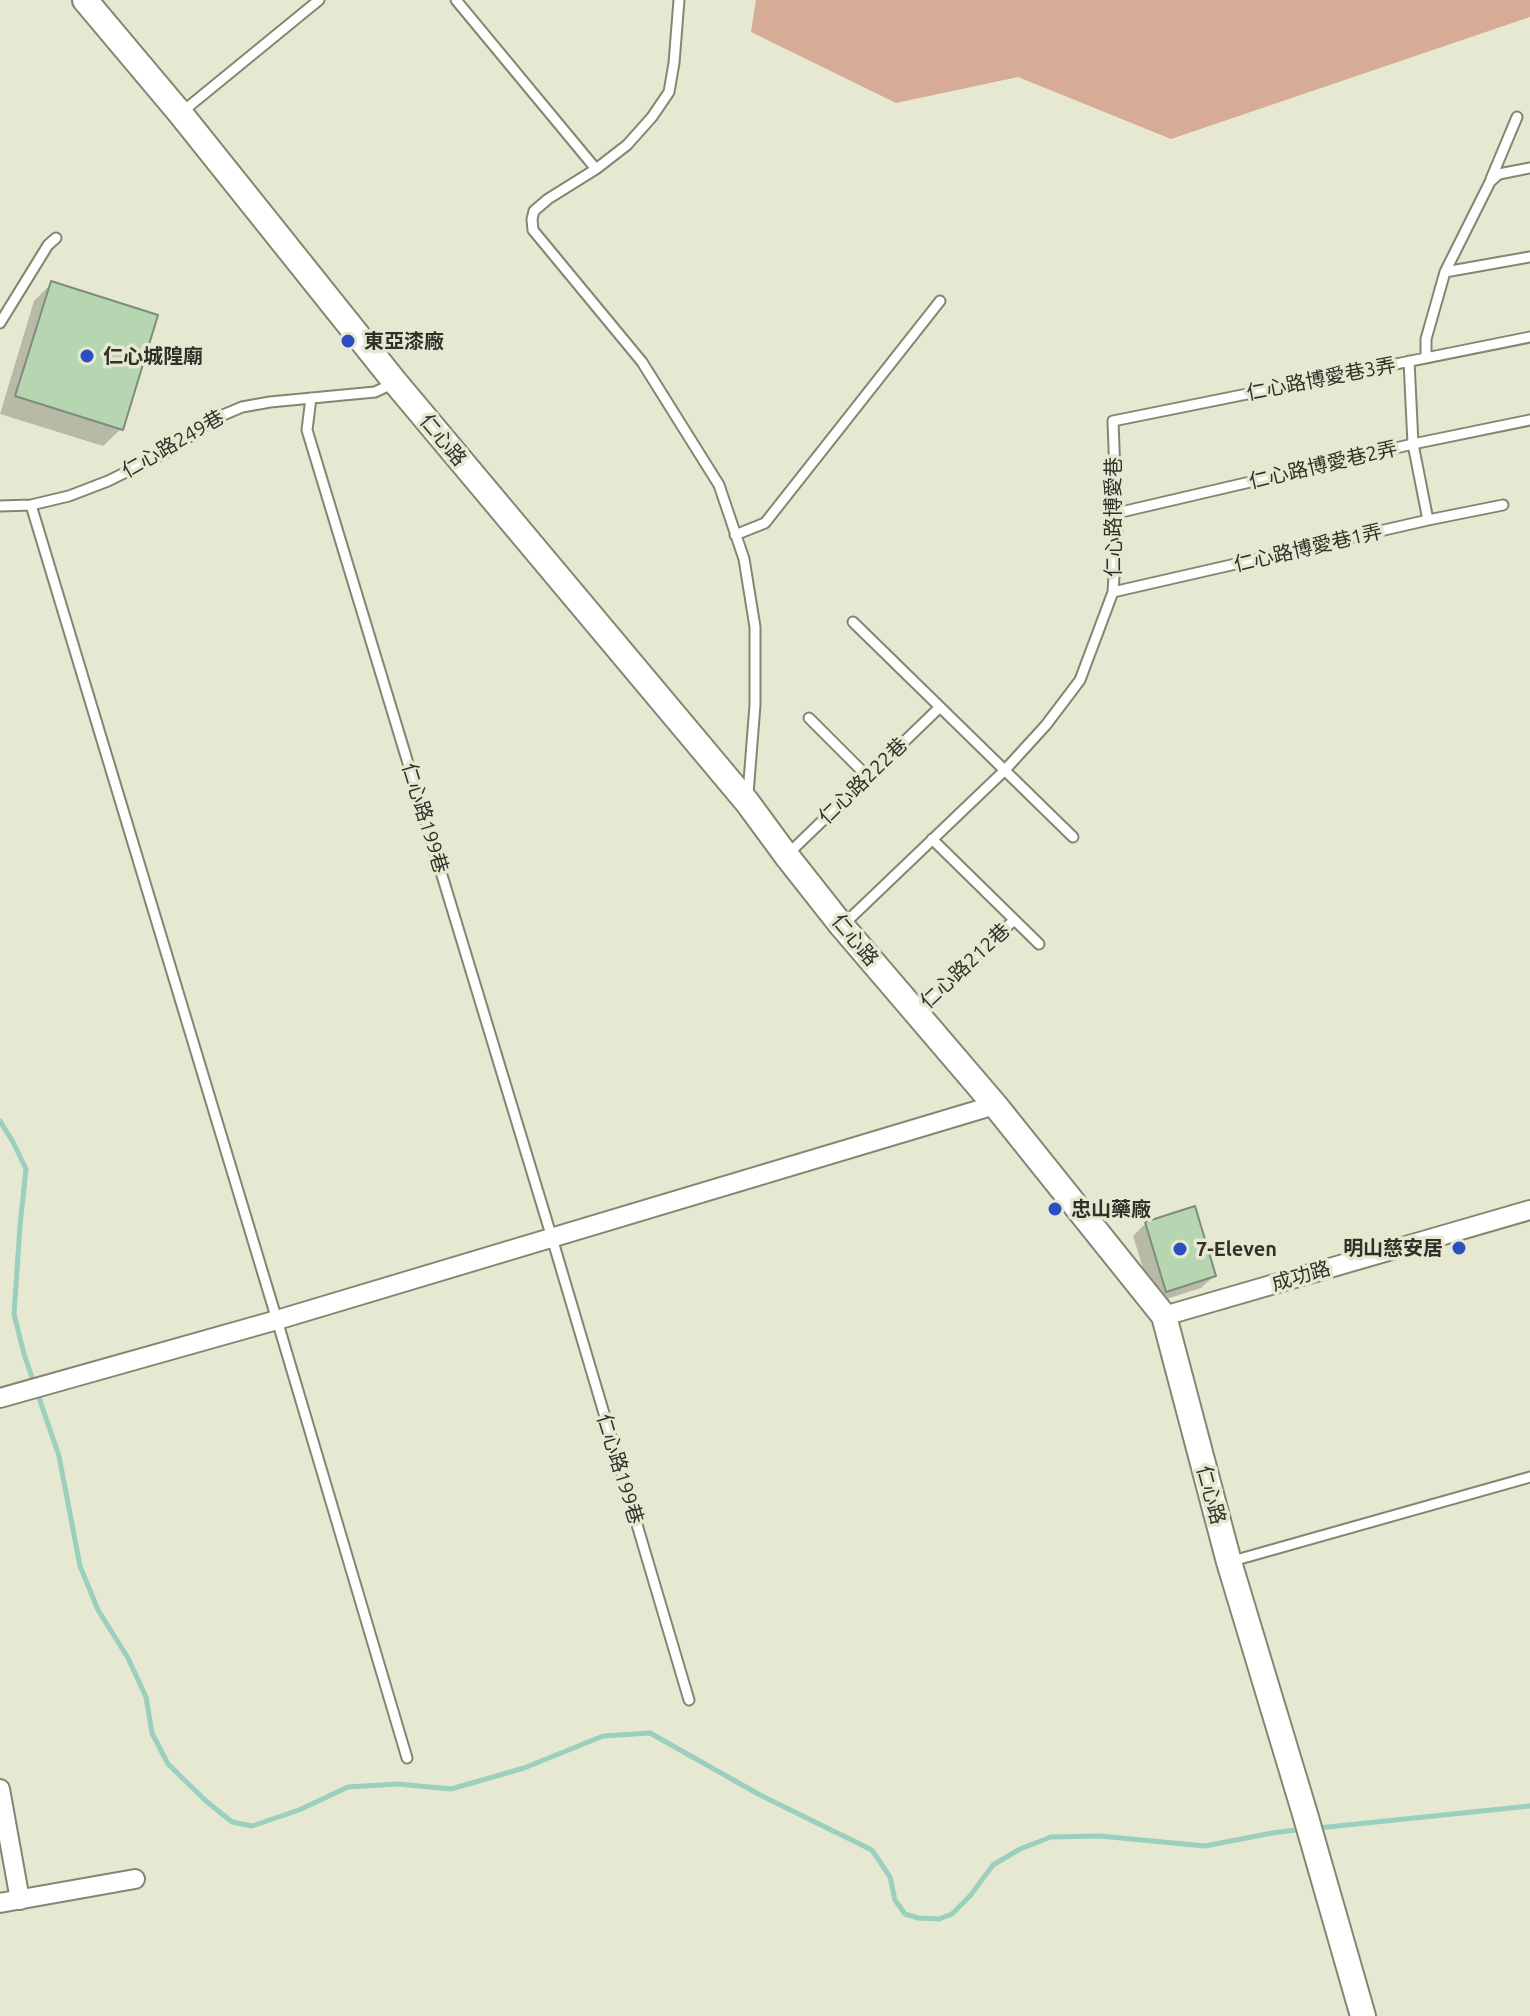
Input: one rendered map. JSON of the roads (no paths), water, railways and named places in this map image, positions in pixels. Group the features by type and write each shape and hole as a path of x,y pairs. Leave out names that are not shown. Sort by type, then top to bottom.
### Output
{"street":[{"name":"仁心路","path":"85,0 180,113 395,382 747,802 842,926 995,1105 1164,1316 1229,1562 1363,2016"},
{"path":"0,1398 277,1320 995,1105"},
{"name":"成功路","path":"1164,1316 1530,1210"},
{"path":"0,1789 20,1900"},
{"path":"0,1903 135,1879"}],"lane":[{"path":"180,113 319,0"},
{"path":"456,0 596,169"},
{"path":"679,0 669,92 627,145 548,199 534,211 532,219 533,230 642,362 719,485 744,559 755,627 755,705 747,802"},
{"path":"1426,358 1426,339 1445,272 1490,182 1517,117"},
{"path":"1490,182 1499,174 1530,168"},
{"path":"0,323 48,245 56,238"},
{"path":"1445,272 1530,257"},
{"path":"735,535 765,523 940,301"},
{"name":"仁心路博愛巷3弄","path":"1113,421 1530,337"},
{"path":"1409,361 1413,444 1428,520"},
{"name":"仁心路249巷","path":"0,506 31,505 69,496 108,481 169,451 216,418 242,407 375,392 395,382"},
{"name":"仁心路199巷","path":"311,398 307,430 689,1700"},
{"name":"仁心路博愛巷2弄","path":"1117,513 1530,420"},
{"name":"仁心路博愛巷","path":"1004,771 1046,725 1080,680 1113,592 1117,513 1113,421"},
{"path":"31,505 407,1758"},
{"name":"仁心路博愛巷1弄","path":"1113,592 1503,505"},
{"path":"853,622 1073,837"},
{"name":"仁心路222巷","path":"786,855 940,707"},
{"path":"809,718 868,777"},
{"path":"842,926 1004,771"},
{"name":"仁心路212巷","path":"932,839 1039,944"},
{"name":"仁心路212巷","path":"916,1013 1014,920"},
{"path":"1229,1562 1530,1477"}],"waterway":[{"path":"0,1121 26,1169 14,1314 24,1354 59,1456 80,1566 98,1610 128,1658 146,1697 152,1733 168,1764 232,1822 252,1826 299,1810 348,1787 398,1784 451,1789 524,1768 603,1736 650,1733 760,1795 872,1850 890,1877 895,1900 905,1914 939,1919 952,1914 993,1865 1020,1849 1051,1837 1100,1836 1205,1846 1304,1829"},
{"path":"1318,1828 1530,1806"}],"place":[{"name":"東亞漆廠","path":"348,341"},
{"name":"仁心城隍廟","path":"87,356"},
{"name":"忠山藥廠","path":"1055,1209"},
{"name":"明山慈安居","path":"1459,1248"},
{"name":"7-Eleven","path":"1180,1249"}]}
